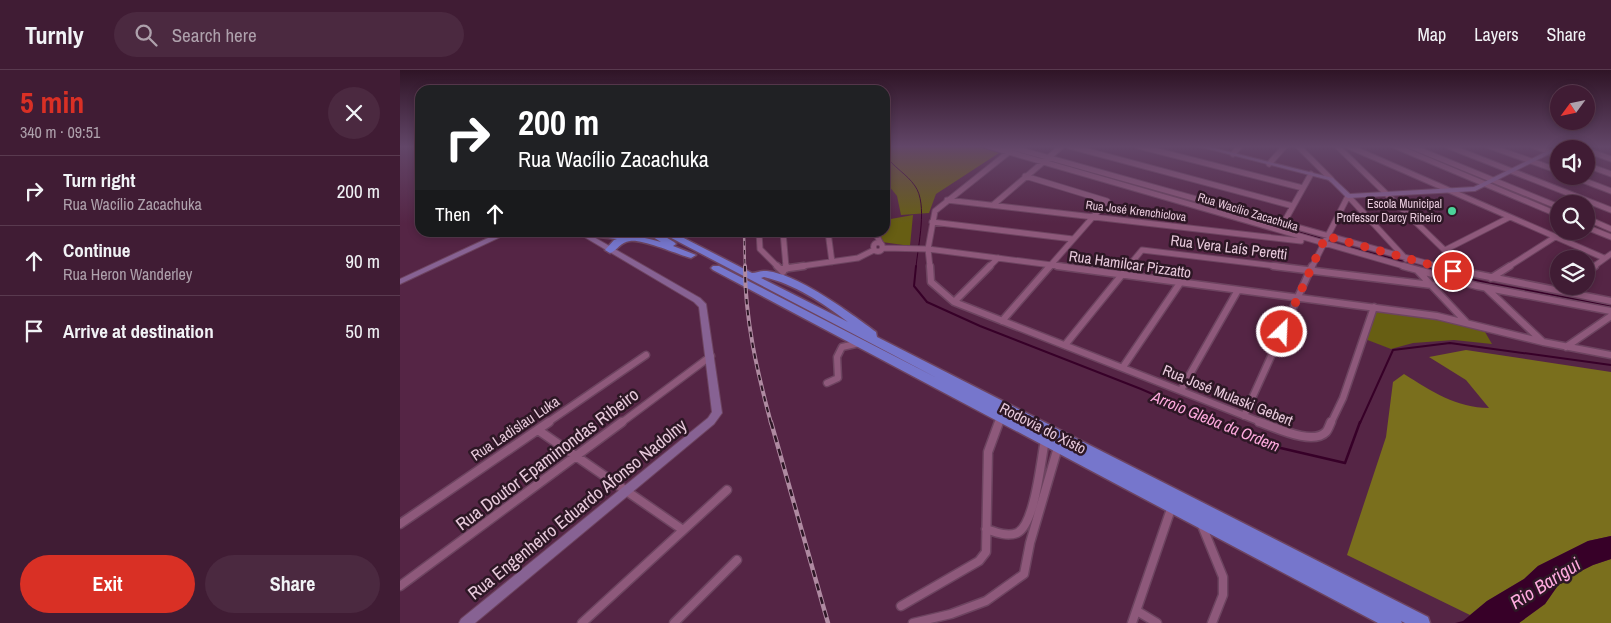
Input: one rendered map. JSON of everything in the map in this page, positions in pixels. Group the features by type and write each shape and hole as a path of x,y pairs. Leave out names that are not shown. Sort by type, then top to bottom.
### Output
{"highway":[{"path":"623,237 691,255"},
{"name":"Rodovia do Xisto","path":"658,237 1200,521 1400,619 1422,623"},
{"name":"Rodovia do Xisto","path":"678,237 750,277 883,345 1400,619"},
{"path":"610,250 617,242 632,238"},
{"path":"750,277 784,272 860,324 883,345"}],"street":[{"name":"Rua José Mulaski Gebert","path":"981,172 935,211 932,222 927,249 931,282 954,302 1296,435 1314,438 1326,432 1343,398 1374,307"},
{"path":"994,205 1030,172"},
{"name":"Rua Wacílio Zacachuka","path":"1078,172 1322,244 1485,288 1611,311"},
{"name":"Rua Wacílio Zacachuka","path":"1099,172 1406,259"},
{"path":"1165,172 1293,206"},
{"path":"1239,172 1303,188"},
{"path":"1302,172 1331,179"},
{"path":"1324,172 1466,322"},
{"path":"1365,172 1469,274"},
{"path":"1408,172 1550,235"},
{"path":"1457,172 1550,211"},
{"path":"1471,172 1550,203"},
{"path":"1348,196 1475,189 1510,172"},
{"path":"1514,172 1611,210"},
{"path":"1283,224 1311,174"},
{"path":"1472,178 1479,175"},
{"path":"1002,321 1049,265 1107,201 1025,176"},
{"path":"1595,185 1611,191"},
{"path":"1244,416 1312,270 1322,244 1348,196"},
{"name":"Rua José Krenchiclova","path":"947,200 1322,244"},
{"path":"1445,250 1510,216"},
{"path":"932,222 1073,239"},
{"path":"1595,222 1611,228"},
{"path":"1595,231 1611,237"},
{"path":"400,280 490,237"},
{"path":"400,280 497,237"},
{"path":"588,237 701,303 705,312 711,356"},
{"path":"759,237 760,249 784,272"},
{"path":"783,237 784,272"},
{"path":"829,237 832,262"},
{"path":"873,248 875,237"},
{"path":"877,237 882,246"},
{"path":"1491,278 1550,240"},
{"path":"1562,240 1604,258"},
{"name":"Rua Hamilcar Pizzatto","path":"784,272 863,257 873,248 882,246 927,249 1374,307"},
{"path":"1065,345 1142,250"},
{"name":"Rua Vera Laís Peretti","path":"1142,250 1432,285"},
{"path":"1595,265 1611,254"},
{"path":"954,302 998,258"},
{"path":"1406,259 1550,290"},
{"path":"1123,367 1180,283"},
{"path":"1485,288 1543,342"},
{"path":"1181,390 1238,290"},
{"path":"1577,295 1611,301"},
{"path":"1374,307 1466,322 1543,342 1611,355"},
{"path":"1566,347 1611,316"},
{"path":"827,383 838,378 837,357 842,347 860,343"},
{"name":"Rua Ladislau Luka","path":"400,524 646,355"},
{"name":"Rua Engenheiro Eduardo Afonso Nadolny","path":"465,623 711,421 718,409 711,356"},
{"name":"Rua Doutor Epaminondas Ribeiro","path":"400,586 711,356"},
{"path":"901,606 980,561 986,552 988,452 1002,417"},
{"path":"538,430 683,530"},
{"path":"986,529 1002,534 1014,534 1020,532 1028,520 1045,440"},
{"path":"913,623 951,614 986,601 1024,574 1030,543 1058,447"},
{"path":"582,623 727,490"},
{"path":"1132,623 1138,611 1172,506"},
{"path":"1200,521 1223,577 1223,595 1212,623"},
{"path":"674,623 737,560"},
{"path":"1138,611 1157,623"}],"shaded area":[{"path":"890,172 970,172 936,194 929,213 901,215 897,196 890,187"},
{"path":"913,215 910,246 882,242 880,237 890,237 890,219"},
{"path":"1375,311 1442,320 1485,332 1492,344 1454,340 1413,343 1391,349 1365,339"},
{"path":"1466,350 1611,372 1611,536 1588,541 1538,566 1524,579 1487,601 1470,615 1347,555 1386,437 1393,382 1404,374 1455,402 1489,408 1466,380 1429,357"},
{"path":"1611,559 1611,623 1519,623 1545,604 1561,581 1593,565"}],"water":[{"name":"Rio Barigui","path":"1611,536 1611,559 1593,565 1561,581 1545,604 1519,623 1455,623 1463,621 1487,601 1524,579 1538,566 1588,541"}],"waterway":[{"name":"Arroio Gleba da Ordem","path":"901,172 915,186 921,203 922,214 916,267"},
{"path":"1116,180 1320,238"},
{"path":"1331,242 1406,262"},
{"name":"Arroio Gleba da Ordem","path":"916,266 914,286 927,302 980,326 1141,389 1219,423"},
{"path":"1426,268 1487,283 1611,306"},
{"name":"Arroio Gleba da Ordem","path":"1360,423 1393,350 1450,343 1611,365"},
{"name":"Arroio Gleba da Ordem","path":"1216,422 1272,446 1345,463 1360,422"}],"railway":[{"path":"744,237 745,267"},
{"path":"745,266 747,306 753,345 771,423"},
{"path":"771,422 828,623"}],"place":[{"name":"Escola Municipal Professor Darcy Ribeiro","path":"1452,211"}],"route":[{"path":"1282,332 1326,236 1453,271"}]}
